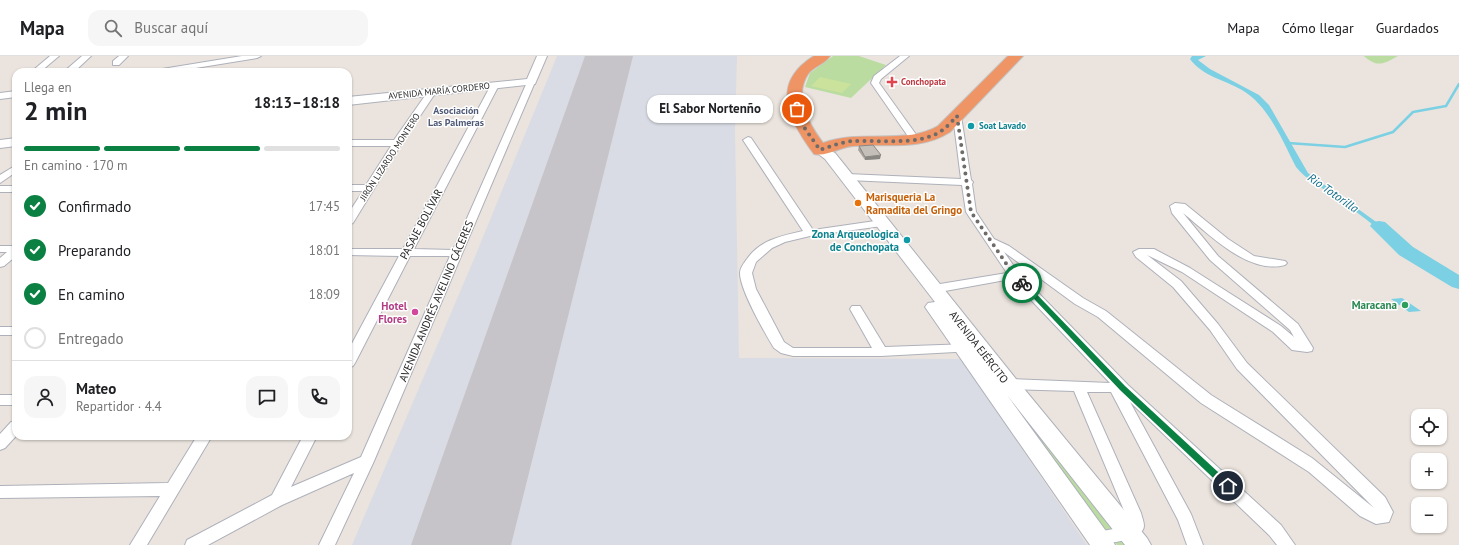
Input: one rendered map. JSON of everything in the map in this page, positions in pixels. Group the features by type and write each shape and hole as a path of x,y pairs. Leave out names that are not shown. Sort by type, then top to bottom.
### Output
{"highway":[{"name":"AVENIDA EJÉRCITO","path":"820,150 799,120 794,98 802,73 823,56"},
{"path":"820,150 836,144 915,140 936,134 944,129 1016,56"},
{"path":"809,135 852,142"}],"street":[{"path":"40,68 55,56"},
{"path":"73,68 87,56"},
{"path":"116,63 124,56"},
{"path":"182,68 258,56"},
{"name":"AVENIDA ANDRÉS AVELINO CÁCERES","path":"327,545 367,461 542,56"},
{"path":"905,56 877,78 876,83 904,121 915,140"},
{"name":"AVENIDA MARÍA CORDERO","path":"352,101 531,82"},
{"name":"PASAJE BOLÍVAR","path":"352,355 495,85"},
{"name":"JIRÓN LIZARDO MONTERO","path":"352,217 432,92"},
{"path":"0,96 12,94"},
{"path":"957,116 968,182 971,212 1014,275 1119,388 1275,530 1287,545"},
{"path":"748,140 810,233"},
{"path":"0,144 12,142"},
{"path":"352,143 398,143"},
{"name":"AVENIDA EJÉRCITO","path":"820,150 830,156 847,177 878,224 972,348 1009,384 1134,539"},
{"name":"AVENIDA EJÉRCITO","path":"820,150 826,161 934,289 1100,541"},
{"path":"0,173 12,171"},
{"path":"0,180 12,172"},
{"path":"847,177 968,182"},
{"path":"352,188 370,188"},
{"path":"0,189 12,189"},
{"path":"990,241 1005,248 1079,300 1102,314 1206,399 1309,463 1366,510 1376,517 1383,517 1385,512 1379,502 1242,366 1214,326 1177,284 1140,256 1139,252 1150,251 1186,270 1277,329 1298,347 1304,348 1307,346 1294,327 1214,258 1176,211 1175,206 1181,206 1227,243 1252,259 1281,263"},
{"path":"878,224 810,233 772,243 761,250 749,264 746,273 751,289 779,345 786,350 793,352 881,352 972,348"},
{"path":"0,248 12,250"},
{"path":"352,252 458,253"},
{"path":"0,264 12,254"},
{"path":"934,289 1014,275"},
{"path":"856,309 881,352"},
{"path":"0,331 12,331"},
{"path":"1009,384 1079,388 1119,388"},
{"path":"1079,388 1133,513 1136,526 1134,539 1100,541"},
{"path":"1119,388 1185,520 1195,545"},
{"path":"0,400 12,400"},
{"path":"0,444 12,430"},
{"path":"138,545 202,440"},
{"path":"277,500 308,440"},
{"path":"193,545 277,500 367,461"},
{"path":"0,492 172,488"}],"shaded area":[{"path":"557,56 737,56 735,129 739,358 961,359 1087,545 352,545 474,259"}],"green space":[{"path":"833,56 859,56 886,65 851,98 805,87 810,73"},
{"path":"1364,56 1398,56 1381,64 1373,62"},
{"path":"820,77 851,84 842,93 811,86"},
{"path":"1036,435 1039,435 1127,545 1117,545 1035,438"}],"water":[{"path":"1192,56 1206,56 1198,60 1210,69 1259,95 1269,105 1308,173 1403,243 1396,244 1359,214 1304,176 1296,167 1274,124 1260,105 1242,90 1201,70 1190,59"},
{"name":"Maracana","path":"1402,298 1421,311 1409,312 1391,299"}],"building":[{"path":"873,145 881,155 865,157 859,146"}],"waterway":[{"path":"1288,143 1345,147 1393,132 1413,112 1446,106 1459,84"},
{"name":"Rio Totorilla","path":"1379,226 1406,251 1459,283"}],"runway":[{"path":"461,545 609,56"}],"way so far":[{"path":"797,109 799,120 820,150 836,144 852,142 915,140 936,134 944,129 957,116 971,212 1014,275 1022,283"}],"place":[{"name":"Conchopata","path":"892,82"},
{"name":"El Sabor Nortenño","path":"797,109"},
{"name":"Soat Lavado","path":"971,126"},
{"name":"Marisqueria La Ramadita del Gringo","path":"858,203"},
{"name":"Zona Arqueologica de Conchopata","path":"907,240"},
{"name":"Maracana","path":"1405,305"},
{"name":"Hotel Flores","path":"415,312"}],"district":[{"name":"Asociación Las Palmeras","path":"456,116"}],"route":[{"path":"1022,283 1123,388 1228,486"}]}
